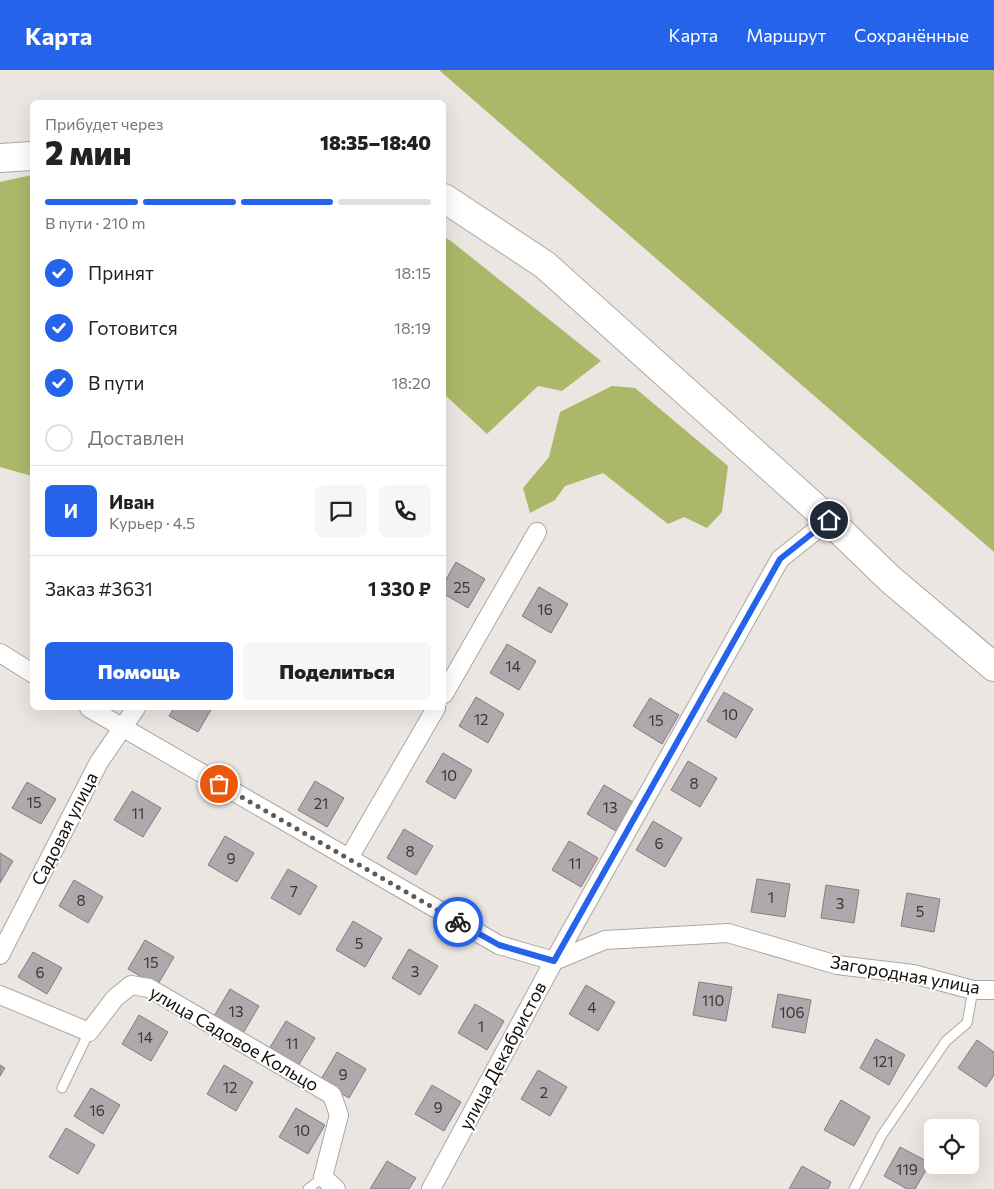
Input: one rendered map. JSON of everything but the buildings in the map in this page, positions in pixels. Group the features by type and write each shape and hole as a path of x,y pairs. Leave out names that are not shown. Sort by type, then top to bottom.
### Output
{"highway":[{"path":"0,158 30,156"},
{"path":"446,199 544,265 829,520 890,579 994,667"}],"street":[{"name":"улица Декабристов","path":"431,1189 554,961 780,559 829,520"},
{"path":"446,691 537,532"},
{"path":"0,653 30,672"},
{"path":"92,710 499,945 554,961"},
{"name":"Садовая улица","path":"0,955 100,762 135,710"},
{"path":"349,858 435,710"},
{"name":"Загородная улица","path":"554,961 605,940 728,933 837,966 913,974 973,990 994,990"},
{"name":"улица Садовое Кольцо","path":"89,1032 115,998 131,985 149,988 332,1096 339,1115 330,1183"},
{"path":"0,995 89,1032"}],"lane":[{"path":"854,1189 882,1135 946,1041 967,1023 973,990"},
{"path":"62,1088 89,1032"},
{"path":"308,1189 330,1183"}],"green space":[{"path":"439,70 994,70 994,552"},
{"path":"30,175 30,475 0,467 0,182"},
{"path":"446,238 601,361 562,391 538,386 487,434 446,396"},
{"path":"612,386 635,388 728,466 722,512 707,528 684,517 668,524 603,473 565,486 555,500 530,513 523,488 549,457 560,412"}],"way so far":[{"path":"219,784 458,922"}],"route":[{"path":"458,922 499,945 554,961 780,559 829,520"}]}
